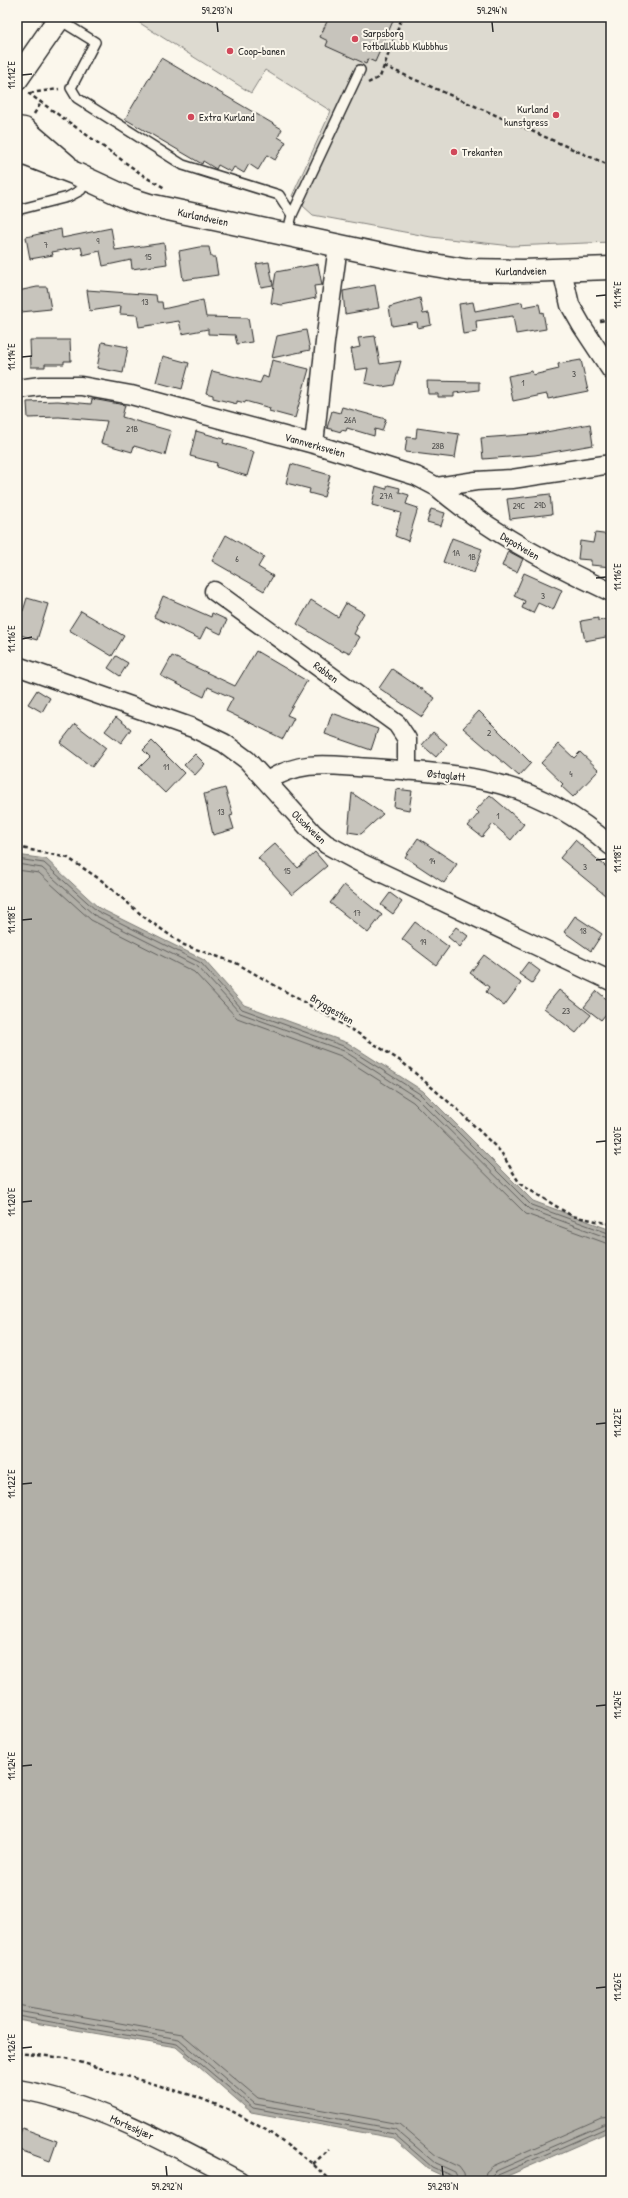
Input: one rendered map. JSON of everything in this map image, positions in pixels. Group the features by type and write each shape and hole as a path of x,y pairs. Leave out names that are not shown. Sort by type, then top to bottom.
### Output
{"main road":[{"path":"22,86 59,18"},
{"name":"Kurlandveien","path":"17,128 24,129 80,176"},
{"name":"Kurlandveien","path":"17,151 80,176 130,200 149,205 289,225 338,246 410,261 464,270 493,272 611,268"}],"street":[{"path":"314,444 325,342 338,246"},
{"path":"562,270 570,305 611,370"},
{"name":"Vannverksveien","path":"17,389 59,386 106,390 157,402 314,444 416,476 437,487"},
{"path":"437,487 520,478 611,464"},
{"name":"Depotveien","path":"437,487 461,508 495,531 552,564 611,592"},
{"name":"Rabben","path":"214,591 397,724 407,739 407,771"},
{"name":"Olsokveien","path":"17,666 206,734 247,760 267,781 301,822 326,844 359,862 611,981"},
{"name":"Østagløtt","path":"267,781 283,771 305,765 407,771 481,778 510,787 575,816 611,846"},
{"name":"Morteskjær","path":"17,2089 36,2092 139,2128 240,2181"}],"lane":[{"path":"59,18 95,42 71,88 77,98 183,165 279,195 289,225"},
{"path":"289,225 360,70"},
{"path":"17,210 68,197 81,190 80,176"}],"path":[{"path":"350,92 380,77 402,17"},
{"path":"384,66 611,166"},
{"path":"22,86 71,88"},
{"name":"Bryggestien","path":"17,847 68,858 101,880 144,917 184,945 236,963 359,1034 402,1062 457,1109 501,1152 520,1184 572,1216 611,1224"},
{"path":"17,2053 66,2058 119,2072 230,2110 266,2130 313,2164 330,2181"},
{"path":"313,2164 329,2149"}],"shaded area":[{"path":"137,17 611,17 611,242 512,246 431,237 313,215 292,196 331,111 265,70 251,93 135,20"}],"water":[{"path":"17,855 46,859 99,908 204,960 244,1005 348,1043 423,1091 533,1201 611,1230 611,2133 608,2132 496,2181 454,2181 430,2170 393,2138 251,2112 176,2047 17,2020"}],"building":[{"name":"Sarpsborg Fotballklubb Klubbhus","path":"329,17 385,17 393,21 375,62 368,59 366,64 326,46 328,41 320,37"},
{"path":"161,58 282,129 278,137 286,142 275,160 267,155 258,170 249,164 244,173 234,167 231,172 218,165 216,169 203,161 202,164 125,119"},
{"path":"111,228 115,250 164,243 167,264 132,269 131,260 103,266 100,251 83,255 81,247 52,252 53,255 30,259 26,237 61,229 62,238"},
{"path":"199,247 209,247 211,257 215,257 218,275 183,280 179,251"},
{"path":"269,262 273,285 261,287 256,264"},
{"path":"318,264 322,285 314,286 316,298 282,305 271,303 276,272"},
{"path":"375,285 379,308 345,314 343,291"},
{"path":"37,287 47,287 51,309 21,312 18,291"},
{"path":"87,290 156,295 157,302 162,302 163,309 203,300 206,317 248,318 252,342 237,344 235,335 208,334 208,329 182,334 179,321 139,327 137,315 120,314 121,306 90,311"},
{"path":"420,298 423,314 429,313 431,325 418,328 417,322 392,326 389,307"},
{"path":"473,302 475,311 522,302 523,307 539,304 541,313 543,312 546,329 516,334 513,316 476,321 477,332 463,334 459,304"},
{"path":"306,330 310,350 272,358 277,336"},
{"path":"375,336 380,364 401,361 394,385 382,387 365,383 368,368 355,370 351,349 360,347 358,338"},
{"path":"30,340 70,340 71,361 64,361 64,364 45,364 45,367 31,367"},
{"path":"102,342 128,347 123,373 97,368"},
{"path":"163,356 189,363 182,389 156,382"},
{"path":"272,360 309,369 295,418 269,411 270,408 245,401 245,403 237,401 237,404 213,398 213,395 206,393 212,371 260,383 263,376 268,378"},
{"path":"581,360 588,391 548,399 547,394 513,401 508,376 532,371 533,375 559,369 558,364"},
{"path":"427,381 479,382 479,390 454,393 454,397 438,397 438,394 428,394"},
{"path":"92,399 125,405 122,417 171,431 165,455 134,446 132,452 101,443 107,421 59,417 28,418 27,402 58,401 91,404"},
{"path":"342,407 386,419 382,431 375,429 374,436 347,428 346,431 341,430 341,432 327,428 332,411 340,413"},
{"path":"590,424 593,445 535,455 483,459 481,438 535,434"},
{"path":"417,428 459,434 455,458 405,452 407,437 416,438"},
{"path":"196,431 224,439 223,443 254,452 247,476 216,467 217,463 190,456"},
{"path":"291,464 330,475 324,497 309,493 310,489 286,483"},
{"path":"388,485 400,488 399,492 409,495 406,504 418,508 408,541 395,536 401,513 372,505 376,486 386,489"},
{"path":"550,494 552,514 510,519 507,499"},
{"path":"431,509 445,513 441,526 427,522"},
{"path":"595,533 611,535 611,567 591,565 591,560 578,559 580,541 593,543"},
{"path":"226,535 264,557 258,567 273,576 264,591 212,561"},
{"path":"452,538 482,549 474,573 443,562"},
{"path":"508,551 523,559 517,572 502,566"},
{"path":"524,573 562,590 553,610 538,603 533,613 522,608 525,601 514,596"},
{"path":"163,596 211,617 212,613 227,620 221,634 206,627 200,639 154,617"},
{"path":"27,598 48,604 37,640 17,634 17,610 23,611"},
{"path":"311,600 338,617 346,603 364,613 356,627 357,628 354,634 360,637 350,653 344,650 343,652 297,624"},
{"path":"81,611 124,636 112,656 69,630"},
{"path":"598,618 598,621 611,618 611,636 585,641 581,621"},
{"path":"256,651 307,681 287,715 294,718 283,739 226,711 233,698 208,687 204,697 161,676 172,656 235,686"},
{"path":"116,656 128,663 120,676 108,668"},
{"path":"392,669 435,698 422,717 379,688"},
{"path":"37,690 50,698 42,712 28,704"},
{"path":"479,711 531,763 519,776 463,728"},
{"path":"332,713 378,729 371,750 325,734"},
{"path":"116,717 131,729 121,743 105,731"},
{"path":"75,724 106,748 92,767 60,743"},
{"path":"433,732 447,744 436,757 422,745"},
{"path":"152,741 184,773 165,793 139,768 150,757 143,750"},
{"path":"559,744 574,758 580,752 599,770 573,797 561,786 563,784 541,763"},
{"path":"195,754 205,764 195,775 184,765"},
{"path":"225,788 233,815 230,816 234,829 213,835 204,794"},
{"path":"396,789 412,791 409,810 394,807"},
{"path":"352,793 383,814 361,834 348,832"},
{"path":"490,795 524,824 511,840 493,824 482,837 468,826 479,813 476,810"},
{"path":"418,838 457,864 444,883 405,857"},
{"path":"575,840 611,871 611,900 560,858"},
{"path":"275,843 298,868 315,852 327,866 292,895 258,858"},
{"path":"344,885 382,915 368,933 330,903"},
{"path":"390,893 402,902 393,914 381,905"},
{"path":"575,916 602,934 591,951 564,932"},
{"path":"415,922 449,947 436,965 402,939"},
{"path":"456,927 468,936 460,947 448,937"},
{"path":"484,955 521,983 504,1006 486,992 489,987 470,973"},
{"path":"528,962 540,971 532,983 519,974"},
{"path":"559,990 591,1015 576,1033 544,1008"},
{"path":"597,991 611,1003 611,1008 601,1020 584,1007"},
{"path":"22,2128 57,2141 50,2161 17,2149 17,2143"}],"place":[{"name":"Sarpsborg Fotballklubb Klubbhus","path":"355,39"},
{"name":"Coop-banen","path":"230,51"},
{"name":"Kurland kunstgress","path":"556,115"},
{"name":"Extra Kurland","path":"191,117"},
{"name":"Trekanten","path":"454,152"}]}
